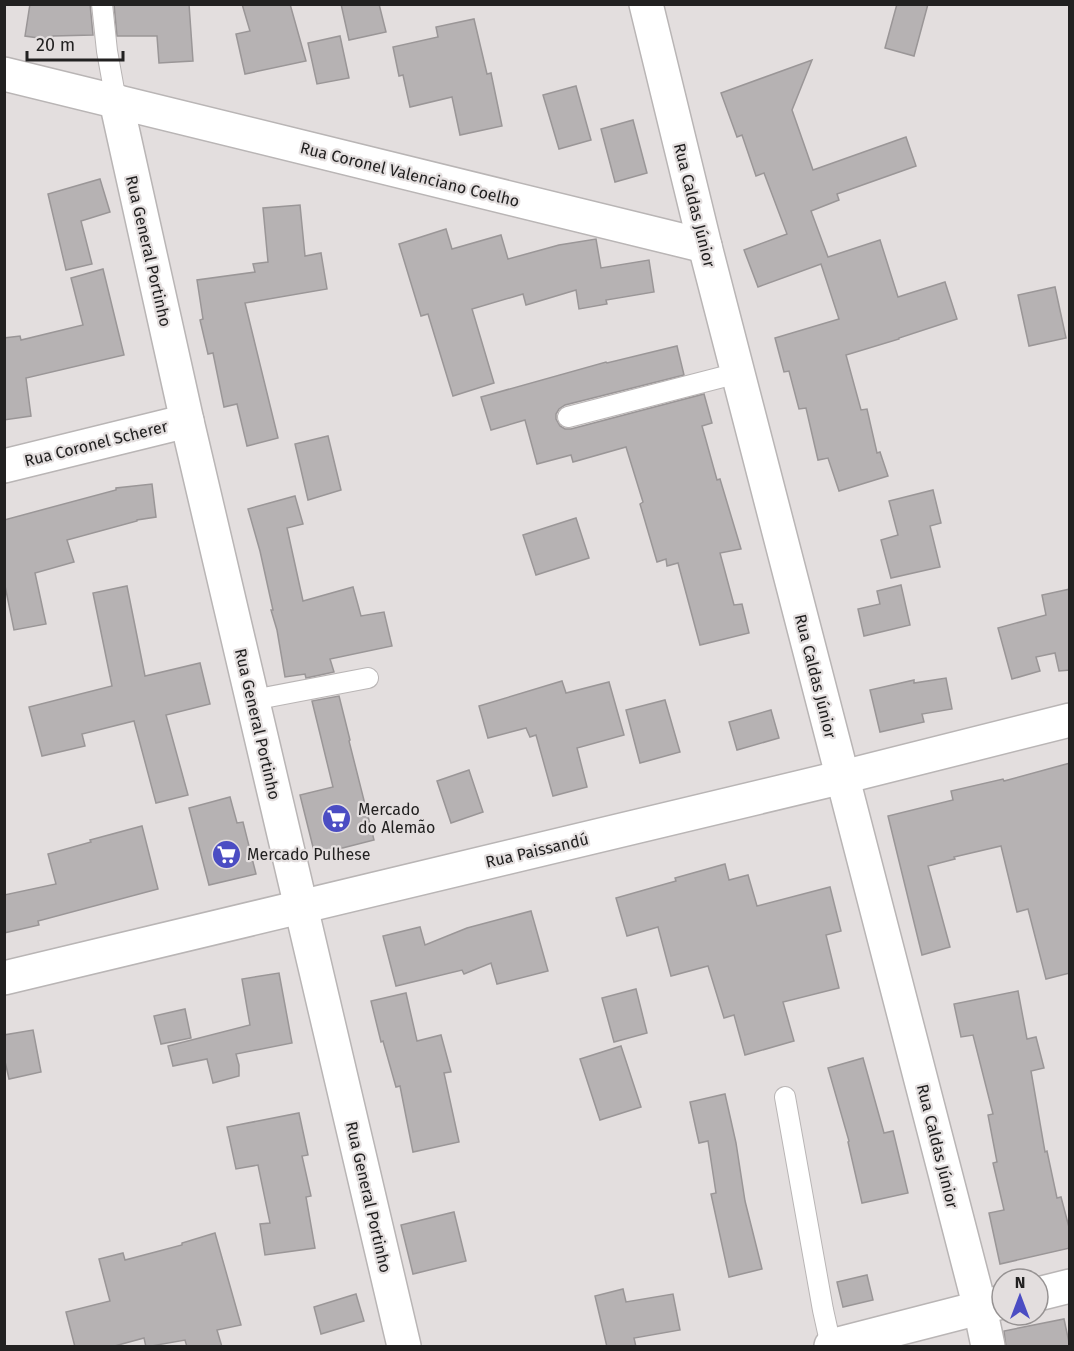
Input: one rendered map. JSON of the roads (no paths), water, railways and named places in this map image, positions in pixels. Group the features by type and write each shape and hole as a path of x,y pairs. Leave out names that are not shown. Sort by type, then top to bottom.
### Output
{"street":[{"name":"Rua Caldas Júnior","path":"646,4 705,246 843,777 990,1301"},
{"name":"Rua Coronel Valenciano Coelho","path":"4,74 705,246"},
{"name":"Rua General Portinho","path":"116,101 187,421 404,1347"},
{"name":"Rua Coronel Scherer","path":"4,466 187,421"},
{"name":"Rua Paissandú","path":"4,978 843,777 1070,720"},
{"path":"1050,1291 1070,1286"},
{"path":"831,1347 990,1305"},
{"name":"Rua Caldas Júnior","path":"988,1347 990,1319"}],"lane":[{"path":"102,4 116,101"},
{"path":"568,417 738,373"},
{"path":"253,700 368,678"},
{"path":"785,1096 831,1347"}],"place":[{"name":"Mercado do Alemão","path":"337,818"},
{"name":"Mercado Pulhese","path":"226,854"}]}
